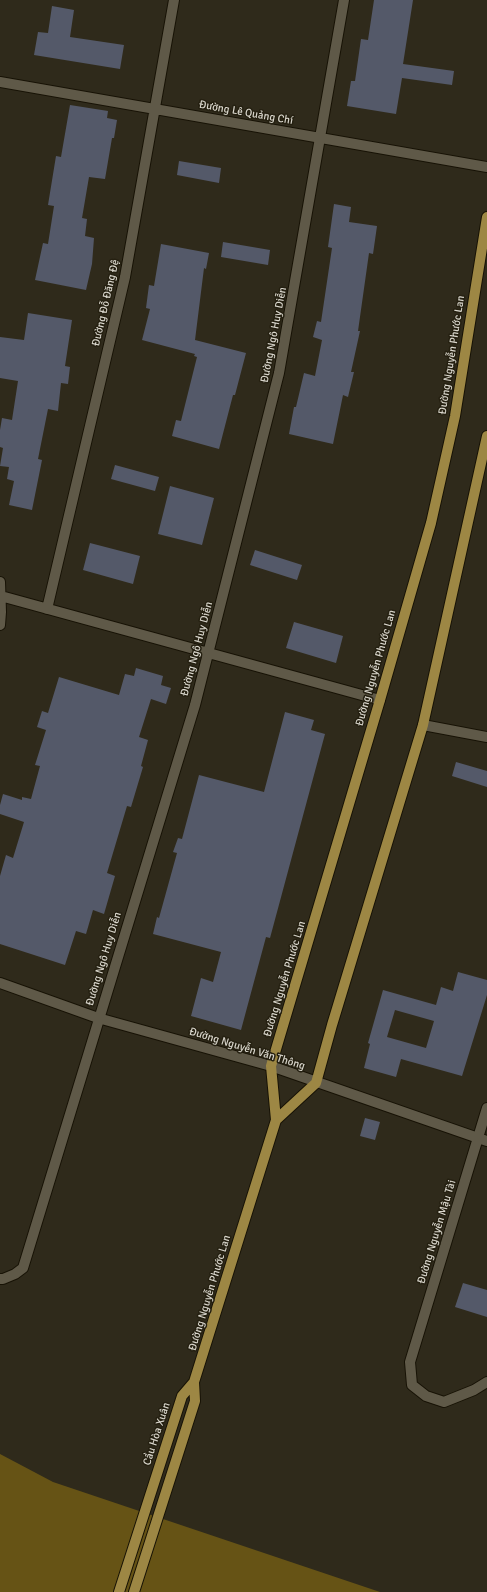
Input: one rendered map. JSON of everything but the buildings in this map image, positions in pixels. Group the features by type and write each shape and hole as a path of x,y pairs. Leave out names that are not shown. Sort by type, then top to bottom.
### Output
{"main road":[{"name":"Đường Nguyễn Phước Lan","path":"194,1382 276,1120 270,1066 380,700 431,523 453,424 487,217"},
{"path":"316,1083 334,1017 423,725 487,436"},
{"name":"Đường Nguyễn Phước Lan","path":"276,1120 316,1083"},
{"path":"134,1592 195,1401 194,1382"},
{"name":"Cầu Hòa Xuân","path":"118,1592 182,1396 194,1382"}],"street":[{"name":"Đường Đỗ Đăng Đệ","path":"47,609 125,277 156,109 174,0"},
{"name":"Đường Ngô Huy Diễn","path":"2,1279 16,1274 23,1268 98,1018 195,705 242,526 279,373 344,0"},
{"name":"Đường Lê Quảng Chí","path":"0,82 487,167"},
{"path":"0,582 0,625"},
{"path":"1,596 380,700"},
{"path":"423,725 487,737"},
{"name":"Đường Nguyễn Văn Thông","path":"0,983 98,1018 270,1066 483,1139"},
{"name":"Đường Nguyễn Mậu Tài","path":"487,1108 483,1139 410,1362 412,1385 426,1396 444,1402 474,1390 487,1382"}],"shaded area":[{"path":"0,1454 53,1482 380,1592 0,1592"}]}
